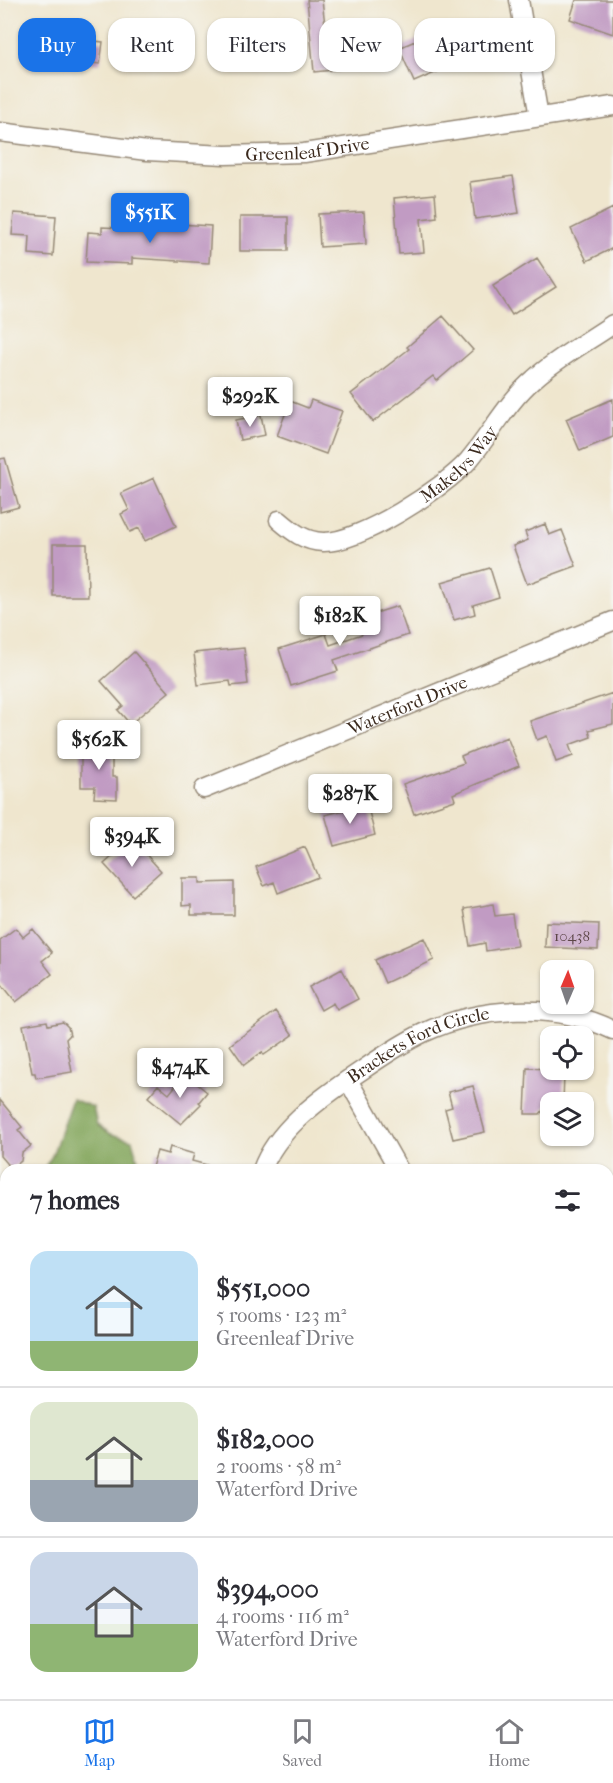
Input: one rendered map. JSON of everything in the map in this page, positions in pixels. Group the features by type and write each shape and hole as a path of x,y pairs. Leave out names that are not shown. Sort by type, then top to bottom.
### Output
{"street":[{"path":"519,0 539,117"},
{"name":"Greenleaf Drive","path":"0,132 147,151 225,155 304,153 613,105"},
{"name":"Makelys Way","path":"279,520 305,539 323,542 341,540 420,500 444,483 468,461 512,402 534,378 613,324"},
{"name":"Waterford Drive","path":"204,789 613,621"},
{"name":"Brackets Ford Circle","path":"266,1164 283,1137 302,1116 392,1049 424,1032 458,1020 494,1013 529,1011 560,1014 613,1030"},
{"path":"348,1080 396,1164"}],"green space":[{"path":"72,1099 93,1107 97,1125 111,1134 132,1140 139,1164 47,1164 52,1156"}],"building":[{"path":"307,0 322,0 324,18 319,18 319,71 314,72"},
{"path":"576,0 613,0 613,34 570,19"},
{"path":"96,41 103,42 100,64 96,64"},
{"path":"414,41 414,72 437,72 414,82 402,55 402,47"},
{"path":"513,176 519,213 475,219 470,182"},
{"path":"435,194 437,217 421,219 424,252 399,254 394,198"},
{"path":"613,208 613,248 587,261 571,229"},
{"path":"364,212 366,244 320,247 318,214"},
{"path":"14,213 56,216 53,256 29,254 30,236 12,235"},
{"path":"240,217 288,217 288,251 240,251"},
{"path":"162,223 211,226 209,263 132,258 132,264 86,262 88,232 102,233 102,227 162,230"},
{"path":"537,258 556,287 512,315 493,286"},
{"path":"443,316 473,350 437,381 433,376 373,422 351,394 409,349 407,347"},
{"path":"613,399 613,437 580,451 566,419"},
{"path":"311,400 342,411 326,454 277,436 290,401 308,408"},
{"path":"261,415 265,435 240,440 236,420"},
{"path":"5,458 19,507 0,512 0,459"},
{"path":"154,478 176,526 145,541 139,528 130,532 121,514 129,510 121,493"},
{"path":"545,524 549,535 562,530 576,566 527,584 513,546 528,540 525,532"},
{"path":"53,544 87,544 88,596 53,596"},
{"path":"490,568 499,597 473,605 475,614 454,620 442,582"},
{"path":"398,606 408,635 334,660 338,671 291,686 279,649 326,634 330,645 362,634 357,619"},
{"path":"244,648 248,684 231,686 230,681 198,685 194,653"},
{"path":"134,652 169,692 130,724 118,710 123,706 101,681"},
{"path":"613,693 613,724 589,730 591,737 569,745 573,756 556,762 547,736 537,740 530,721"},
{"path":"507,737 519,766 453,794 455,800 414,814 403,784 464,763 461,756"},
{"path":"81,744 112,745 112,777 117,777 117,799 94,798 95,787 81,787"},
{"path":"367,804 375,835 334,846 325,815"},
{"path":"132,839 161,871 133,896 104,864"},
{"path":"305,847 318,877 278,893 274,882 264,886 256,867"},
{"path":"182,878 200,878 200,883 234,882 234,915 191,915 191,905 182,906"},
{"path":"493,904 495,916 512,914 517,946 486,951 485,943 470,946 464,909"},
{"path":"546,922 599,924 598,950 545,947"},
{"path":"16,928 23,937 33,929 52,953 42,961 52,974 16,1002 0,982 0,940"},
{"path":"424,938 434,960 385,983 375,960"},
{"path":"342,969 358,999 337,1010 333,1003 321,1010 309,987"},
{"path":"276,1011 293,1035 264,1055 262,1052 244,1065 230,1045"},
{"path":"47,1021 48,1025 63,1022 68,1027 70,1035 66,1039 72,1072 36,1078 35,1073 32,1073 23,1025"},
{"path":"527,1068 540,1069 540,1080 564,1080 563,1092 540,1092 540,1114 525,1114"},
{"path":"185,1074 207,1092 199,1102 201,1104 181,1124 148,1097 158,1085 169,1094"},
{"path":"473,1086 485,1132 453,1139 445,1109 452,1107 448,1092"},
{"path":"0,1100 22,1127 18,1130 31,1146 22,1153 21,1161 17,1164 7,1164 0,1156"},
{"path":"170,1147 194,1154 192,1161 203,1164 153,1164 157,1151 168,1154"}]}
